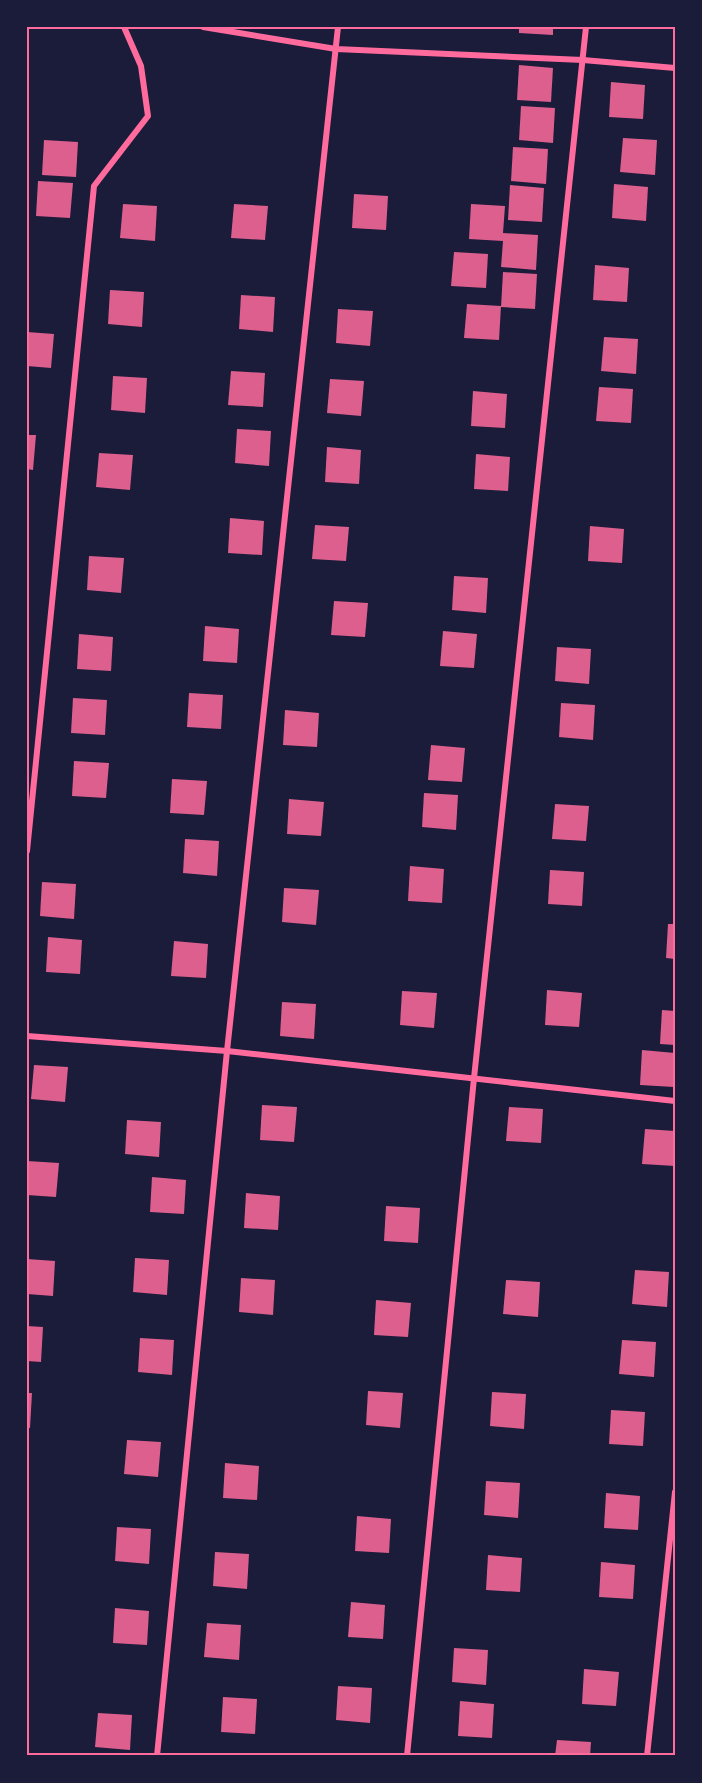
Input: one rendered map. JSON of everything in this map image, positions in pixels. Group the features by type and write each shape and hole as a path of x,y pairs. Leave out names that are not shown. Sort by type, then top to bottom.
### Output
{"street":[{"path":"27,851 94,186 148,116 141,66 124,27"},
{"path":"204,27 336,49 583,60 675,68"},
{"path":"157,1756 227,1051 338,27"},
{"path":"407,1756 474,1078 586,27"},
{"path":"27,1036 227,1051 675,1101"},
{"path":"647,1756 675,1492"}],"building":[{"path":"519,27 553,27 553,35 519,33"},
{"path":"519,65 553,68 551,102 517,100"},
{"path":"611,82 645,85 643,119 609,117"},
{"path":"521,106 555,108 553,143 519,140"},
{"path":"623,138 657,140 655,175 620,172"},
{"path":"44,140 78,142 76,177 42,175"},
{"path":"513,147 548,149 546,184 511,181"},
{"path":"38,181 73,183 70,218 36,216"},
{"path":"614,184 648,187 646,221 612,218"},
{"path":"510,185 544,188 542,222 508,220"},
{"path":"354,194 388,196 386,230 352,228"},
{"path":"123,204 157,206 155,241 120,238"},
{"path":"234,204 268,206 265,240 231,238"},
{"path":"471,204 505,206 503,233 538,235 536,270 501,267 503,241 469,239"},
{"path":"454,252 488,254 486,288 451,286"},
{"path":"595,265 629,268 627,302 593,300"},
{"path":"503,272 537,274 535,309 501,307"},
{"path":"110,290 144,292 142,327 108,324"},
{"path":"241,295 275,297 273,332 239,329"},
{"path":"467,304 501,306 499,340 464,338"},
{"path":"338,309 373,311 370,346 336,343"},
{"path":"27,332 54,334 51,368 27,366"},
{"path":"604,337 638,339 636,374 601,371"},
{"path":"231,371 265,373 263,407 228,405"},
{"path":"113,376 147,378 145,413 111,410"},
{"path":"330,379 364,381 361,416 327,413"},
{"path":"599,387 633,389 631,423 596,421"},
{"path":"473,391 507,394 505,428 471,426"},
{"path":"237,429 271,431 269,466 235,463"},
{"path":"27,435 36,435 33,470 27,469"},
{"path":"327,447 361,450 359,484 325,482"},
{"path":"99,453 133,455 130,490 96,487"},
{"path":"476,454 510,457 508,491 474,489"},
{"path":"230,518 264,521 262,555 228,553"},
{"path":"315,525 349,527 346,561 312,559"},
{"path":"590,526 624,529 622,563 588,561"},
{"path":"89,556 124,558 121,593 87,590"},
{"path":"454,576 488,578 486,613 452,610"},
{"path":"334,601 368,603 365,637 331,635"},
{"path":"205,626 239,629 237,663 203,661"},
{"path":"443,631 477,634 474,668 440,666"},
{"path":"79,634 113,637 111,671 77,669"},
{"path":"557,647 591,649 589,684 555,681"},
{"path":"189,693 223,695 221,729 187,727"},
{"path":"73,698 107,700 105,735 71,733"},
{"path":"561,703 595,705 593,740 559,737"},
{"path":"285,710 319,713 317,747 283,745"},
{"path":"431,745 465,748 462,782 428,780"},
{"path":"74,761 109,763 106,798 72,796"},
{"path":"172,779 207,781 204,815 170,813"},
{"path":"424,793 458,795 456,830 422,827"},
{"path":"289,799 324,802 321,836 287,834"},
{"path":"555,804 589,806 586,841 552,839"},
{"path":"185,839 219,841 217,876 183,873"},
{"path":"410,866 444,869 442,903 408,901"},
{"path":"550,870 584,872 582,906 548,904"},
{"path":"42,882 76,884 74,919 40,916"},
{"path":"284,888 319,890 316,925 282,922"},
{"path":"668,924 675,924 675,959 666,958"},
{"path":"48,937 82,940 80,974 46,972"},
{"path":"174,941 208,944 206,978 171,976"},
{"path":"547,990 582,993 579,1027 545,1025"},
{"path":"402,991 437,993 434,1028 400,1025"},
{"path":"282,1002 316,1004 314,1039 280,1036"},
{"path":"662,1010 675,1011 675,1045 660,1044"},
{"path":"642,1050 675,1053 674,1087 640,1085"},
{"path":"34,1065 68,1067 65,1102 31,1099"},
{"path":"262,1105 297,1107 294,1142 260,1140"},
{"path":"509,1107 543,1109 541,1143 506,1141"},
{"path":"127,1120 161,1122 159,1157 125,1154"},
{"path":"645,1129 675,1131 675,1166 642,1164"},
{"path":"27,1161 59,1163 56,1197 27,1195"},
{"path":"152,1177 186,1180 184,1214 150,1212"},
{"path":"246,1193 280,1196 278,1230 244,1228"},
{"path":"386,1206 420,1208 418,1243 384,1241"},
{"path":"135,1258 169,1260 167,1295 133,1292"},
{"path":"27,1259 55,1261 53,1296 27,1294"},
{"path":"635,1270 669,1272 667,1307 632,1304"},
{"path":"241,1278 275,1280 273,1315 239,1312"},
{"path":"506,1280 540,1282 538,1317 503,1314"},
{"path":"376,1300 411,1303 408,1337 374,1335"},
{"path":"27,1326 43,1327 41,1362 27,1361"},
{"path":"140,1338 174,1340 172,1375 138,1372"},
{"path":"622,1340 656,1342 654,1377 619,1374"},
{"path":"368,1391 403,1393 400,1428 366,1425"},
{"path":"492,1392 526,1394 524,1429 490,1426"},
{"path":"27,1393 32,1393 30,1428 27,1428"},
{"path":"611,1410 645,1412 643,1446 609,1444"},
{"path":"127,1440 161,1442 158,1477 124,1474"},
{"path":"225,1463 259,1466 257,1500 223,1498"},
{"path":"486,1481 520,1483 518,1518 484,1515"},
{"path":"606,1493 640,1496 638,1530 604,1528"},
{"path":"357,1516 391,1519 389,1553 355,1551"},
{"path":"117,1527 151,1529 149,1564 115,1561"},
{"path":"215,1552 249,1554 247,1589 213,1586"},
{"path":"488,1555 522,1558 520,1592 486,1590"},
{"path":"601,1562 635,1565 633,1599 599,1597"},
{"path":"351,1602 385,1605 383,1639 348,1637"},
{"path":"115,1608 149,1611 147,1645 113,1643"},
{"path":"207,1623 241,1625 239,1660 204,1657"},
{"path":"454,1648 488,1650 486,1685 452,1682"},
{"path":"584,1669 619,1672 616,1706 582,1704"},
{"path":"338,1686 372,1688 370,1723 336,1720"},
{"path":"223,1697 257,1699 255,1734 221,1732"},
{"path":"460,1701 494,1704 492,1738 458,1736"},
{"path":"98,1713 132,1715 130,1750 95,1747"},
{"path":"557,1740 591,1742 590,1756 555,1756"}]}
